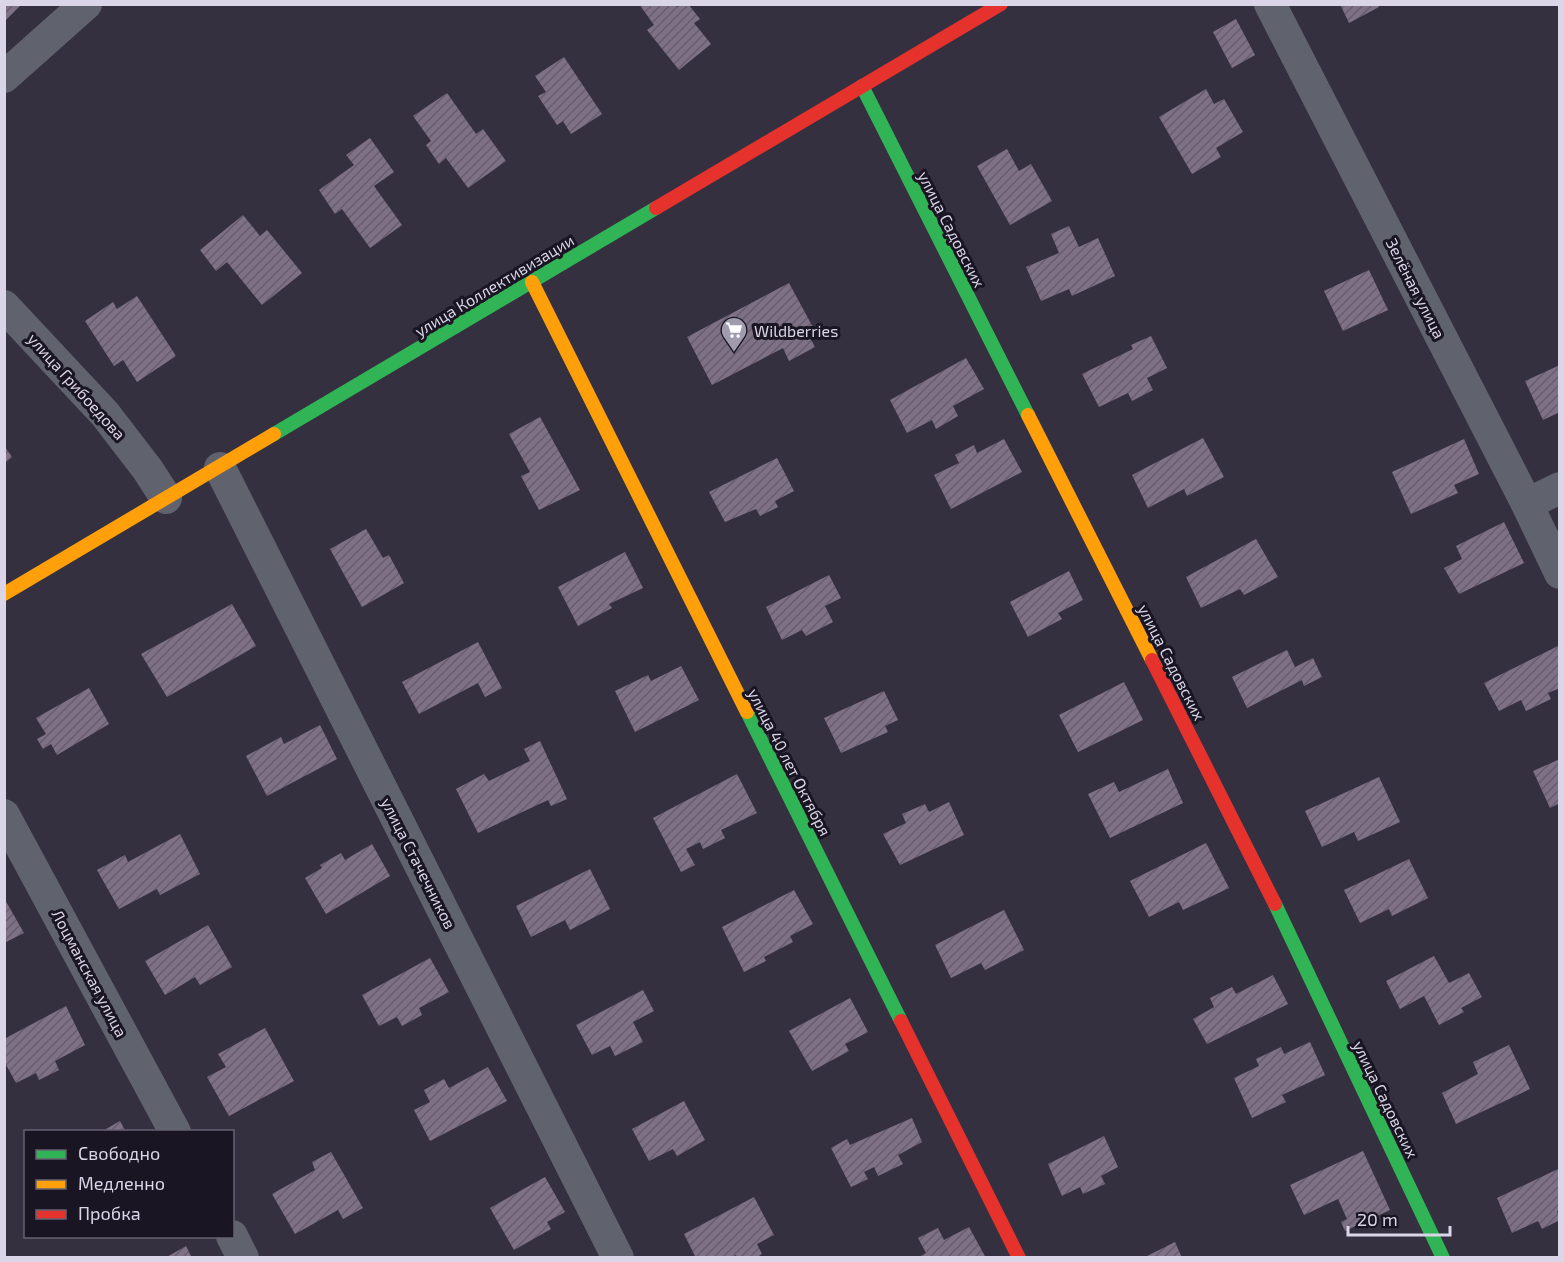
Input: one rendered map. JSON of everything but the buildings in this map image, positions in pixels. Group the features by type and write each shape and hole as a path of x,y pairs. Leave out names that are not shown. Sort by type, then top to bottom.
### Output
{"street":[{"path":"4,77 86,4"},
{"name":"улица Коллективизации","path":"4,594 1001,4"},
{"name":"Зелёная улица","path":"1270,4 1527,504 1560,573"},
{"name":"улица Садовских","path":"862,86 1264,881 1443,1257"},
{"name":"улица 40 лет Октября","path":"531,282 1019,1257"},
{"name":"улица Грибоедова","path":"4,306 105,414 148,470 166,498"},
{"name":"улица Стачечников","path":"220,468 618,1257"},
{"path":"1527,504 1560,488"},
{"name":"Лоцманская улица","path":"4,815 174,1130"},
{"path":"233,1238 243,1257"}],"traffic: fast":[{"path":"862,86 1028,415"},
{"path":"274,434 656,208"},
{"path":"747,712 901,1021"},
{"path":"1275,904 1443,1258"}],"traffic: slow":[{"path":"532,282 747,712"},
{"path":"1028,415 1152,660"},
{"path":"4,594 274,434"}],"traffic: jam":[{"path":"656,208 1001,4"},
{"path":"1152,660 1275,904"},
{"path":"901,1021 1019,1258"}],"place":[{"name":"Wildberries","path":"734,353"}]}
